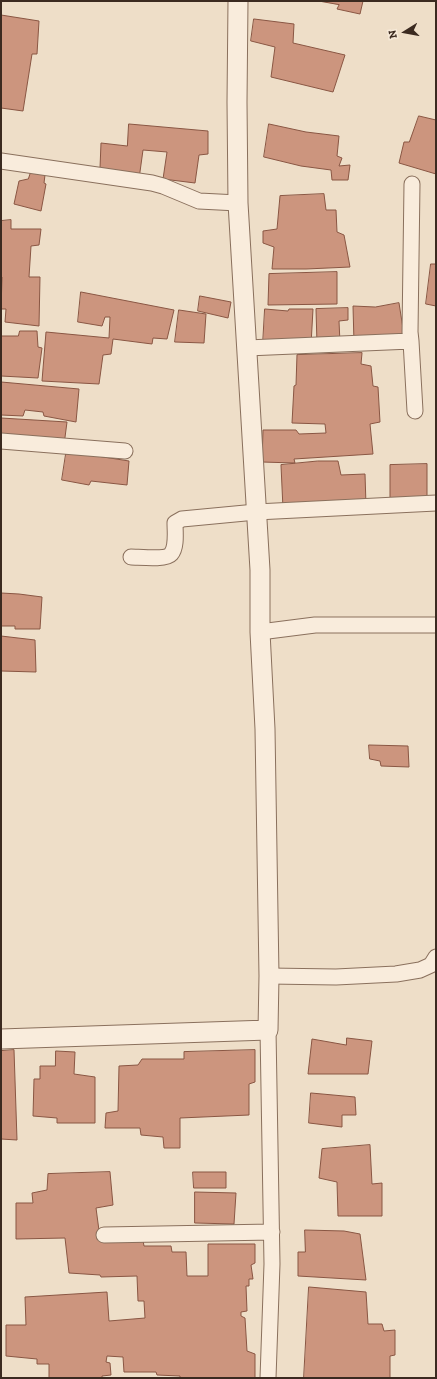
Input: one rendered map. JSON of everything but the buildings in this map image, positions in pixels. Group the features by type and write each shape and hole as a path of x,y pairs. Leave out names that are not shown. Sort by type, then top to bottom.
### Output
{"street":[{"path":"238,1 238,203 260,570 260,632 265,737 272,1232 268,1378"},
{"path":"1,161 152,183 199,201 238,203"},
{"path":"412,184 410,332 412,341 415,410"},
{"path":"246,348 412,341"},
{"path":"1,441 124,451"},
{"path":"131,557 166,557 172,554 175,543 175,523 182,519 256,512 436,503"},
{"path":"260,632 315,625 436,625"},
{"path":"269,976 336,977 396,974 420,970 431,965 436,956"},
{"path":"1,1039 268,1030"},
{"path":"104,1235 272,1232"}]}
